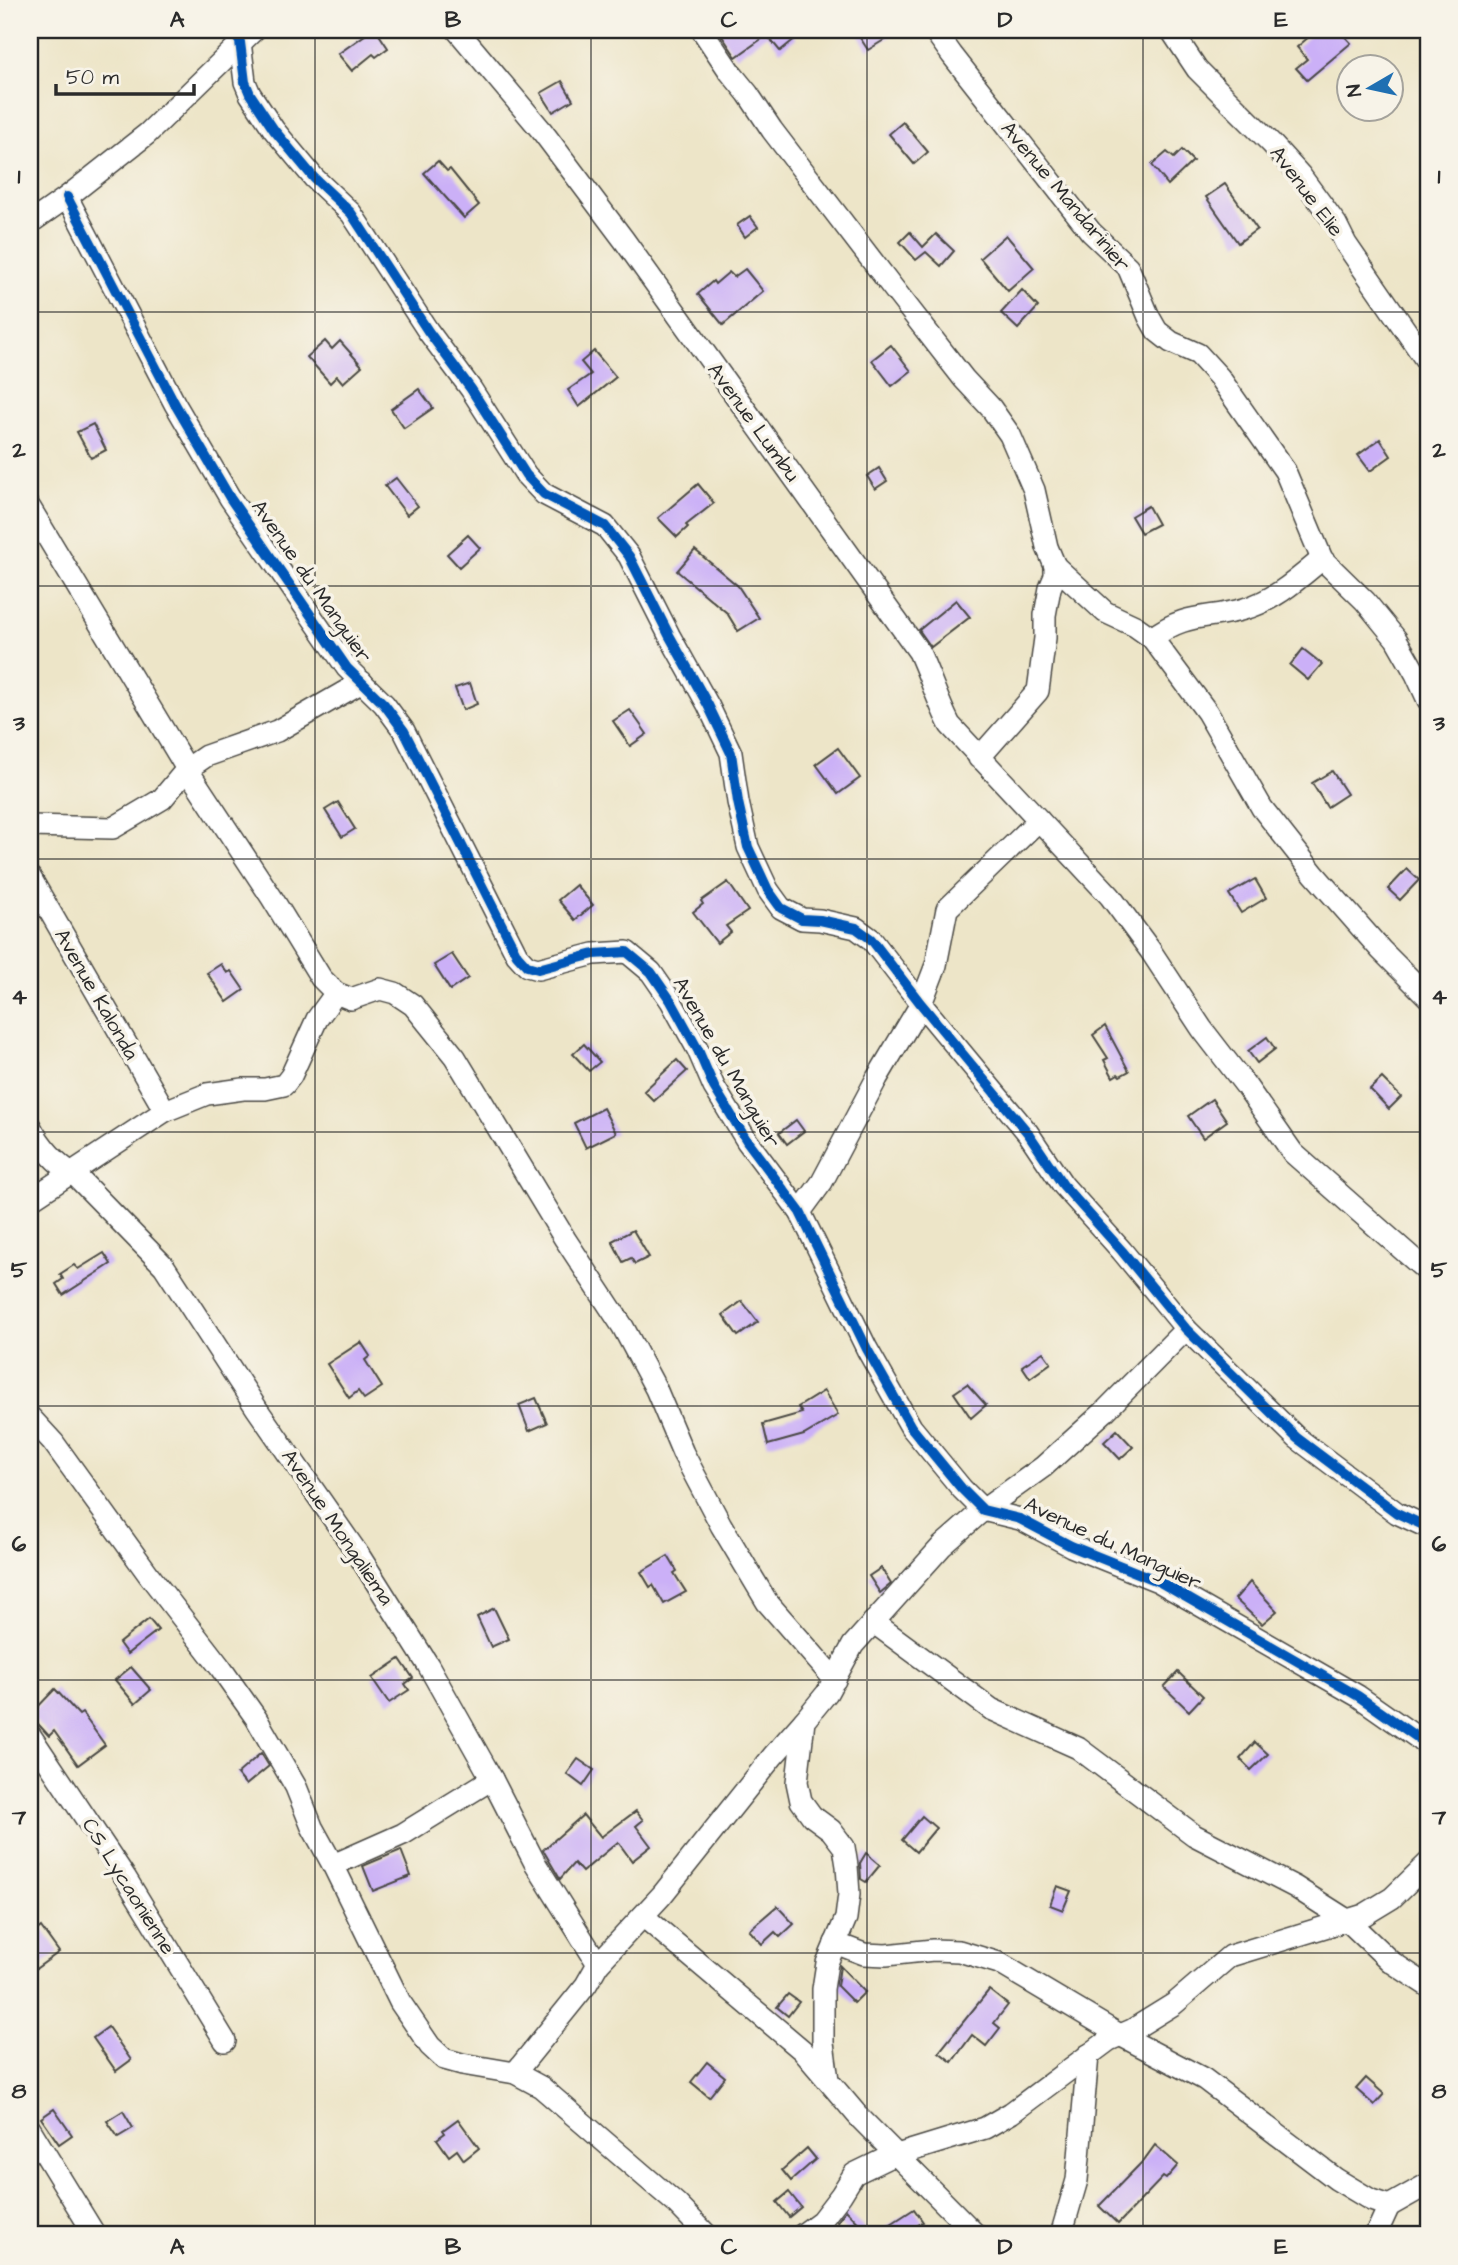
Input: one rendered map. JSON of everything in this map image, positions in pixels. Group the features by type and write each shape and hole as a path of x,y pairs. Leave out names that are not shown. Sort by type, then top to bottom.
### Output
{"street":[{"name":"Avenue Lumbu","path":"457,30 558,153 834,532 919,652 950,725 1110,896 1150,950 1202,1029 1293,1153 1428,1272"},
{"path":"702,30 772,130 964,379 991,408 1010,435 1034,490 1047,547 1055,566 1045,615 1045,638 1038,691 979,758"},
{"name":"Avenue Mandarinier","path":"934,30 1091,232 1128,267 1157,331 1171,342 1198,354 1219,377 1285,471 1322,559 1365,601 1396,639 1428,700"},
{"name":"Avenue Elie","path":"1171,30 1198,69 1300,175 1336,224 1346,244 1428,363"},
{"path":"30,223 147,134 242,34"},
{"path":"242,34 245,82 250,94 274,130 314,178 351,213 526,475 544,494 605,526 629,556 731,753 748,847 768,890 781,908 802,919 856,928 871,939 920,1004 1028,1133 1063,1185 1186,1329 1297,1438 1397,1513 1428,1525"},
{"name":"Avenue du Manguier","path":"67,197 175,404 230,498 347,668 384,704 404,731 517,955 527,966 538,970 594,954 627,952 652,972 671,1001 698,1050 714,1087 740,1130 800,1212 867,1349 911,1427 962,1489 983,1510 1020,1519 1071,1546 1158,1581 1358,1696 1428,1745"},
{"path":"30,508 187,769 321,978 336,993 351,999 380,989 395,993 413,1005 455,1057 565,1239 623,1327 656,1389 683,1453 721,1525 767,1602 835,1680"},
{"path":"1152,638 1178,621 1246,609 1269,599 1322,559"},
{"path":"1055,566 1105,612 1135,626 1152,638 1207,712 1262,808 1381,950 1428,997"},
{"path":"30,826 113,828 162,799 187,769 206,755 277,731 362,682"},
{"path":"800,1212 822,1182 920,1004 936,965 947,909 1039,820"},
{"name":"Avenue Kalonda","path":"30,877 164,1111"},
{"path":"30,1200 164,1111 207,1094 284,1085 291,1076 317,1019 336,993"},
{"name":"Avenue Mongaliema","path":"30,1126 40,1145 61,1167 164,1266 257,1409 360,1557 428,1665 492,1779 535,1863 598,1964"},
{"path":"515,2073 586,1984 598,1964 643,1916 773,1756 819,1704 847,1655 873,1622 942,1546 983,1510 1043,1466 1104,1412 1186,1329"},
{"path":"30,1417 53,1443 256,1718 296,1787 312,1828 400,2002 430,2046 444,2059 515,2073 541,2087 677,2204 707,2235"},
{"path":"873,1622 991,1709 1079,1748 1194,1835 1295,1887 1347,1920 1390,1961 1428,1986"},
{"path":"804,1721 797,1782 801,1801 812,1816 831,1830 844,1847 849,1894 846,1918 827,1962 823,1989 823,2043 828,2080"},
{"name":"CS Lycaonienne","path":"30,1735 125,1877 225,2040"},
{"path":"30,1762 53,1768"},
{"path":"333,1865 403,1833 492,1779"},
{"path":"802,2235 821,2221 854,2174 897,2155 985,2128 1011,2113 1109,2040 1132,2030 1174,2004 1230,1956 1364,1915 1392,1898 1428,1863"},
{"path":"643,1916 802,2050 859,2117 976,2235"},
{"path":"835,1943 864,1954 958,1951 999,1962 1120,2035 1204,2079 1336,2179 1371,2200 1389,2206"},
{"path":"1061,2235 1077,2180 1088,2056"},
{"path":"30,2129 95,2235"},
{"path":"1374,2235 1389,2206 1428,2184"}],"building":[{"path":"372,30 376,30 388,48 376,57 373,54 352,71 338,54"},
{"path":"718,30 789,30 796,38 780,51 767,35 736,57"},
{"path":"855,30 900,30 868,50"},
{"path":"1317,30 1339,30 1351,43 1340,52 1336,52 1336,56 1307,80 1296,68 1307,59 1297,47"},
{"path":"562,81 573,100 553,112 541,93"},
{"path":"903,122 928,152 914,164 889,134"},
{"path":"1182,150 1193,161 1168,185 1152,165 1167,152 1174,158"},
{"path":"438,161 447,171 450,169 479,205 464,218 424,173"},
{"path":"1225,184 1257,229 1238,243 1206,197"},
{"path":"750,216 758,227 745,237 737,225"},
{"path":"910,232 923,247 936,234 954,251 941,266 926,252 916,260 900,242"},
{"path":"1006,235 1034,268 1008,291 980,258"},
{"path":"745,269 763,291 723,325 698,294 729,272 734,277"},
{"path":"1022,290 1038,307 1018,329 1001,313"},
{"path":"325,341 332,349 340,341 362,366 343,383 337,376 330,383 307,357"},
{"path":"891,345 911,371 892,386 872,360"},
{"path":"594,351 616,377 579,407 568,390 591,374 581,362"},
{"path":"419,389 433,408 404,428 391,409"},
{"path":"93,424 106,450 91,458 77,432"},
{"path":"1380,439 1391,456 1370,471 1358,455"},
{"path":"879,468 887,481 875,489 867,476"},
{"path":"396,478 418,506 407,515 385,486"},
{"path":"698,484 714,503 686,525 688,527 677,537 658,518"},
{"path":"1148,506 1158,524 1141,533 1131,516"},
{"path":"468,535 480,548 459,567 447,554"},
{"path":"695,550 738,586 759,618 738,631 727,613 677,571"},
{"path":"956,600 970,617 931,647 919,630"},
{"path":"1303,649 1322,664 1308,680 1290,665"},
{"path":"470,683 477,704 463,710 455,688"},
{"path":"630,710 647,734 630,746 613,721"},
{"path":"838,748 860,778 838,794 816,764"},
{"path":"1332,771 1347,794 1327,807 1312,783"},
{"path":"338,802 355,829 342,837 325,810"},
{"path":"1407,869 1419,880 1400,900 1388,889"},
{"path":"1255,879 1266,898 1241,913 1229,894"},
{"path":"728,882 748,911 726,926 731,932 717,943 693,912 703,904 701,901"},
{"path":"576,885 593,905 575,920 558,900"},
{"path":"452,954 468,978 450,990 434,965"},
{"path":"221,964 227,973 231,971 244,990 227,1002 207,973"},
{"path":"1105,1026 1129,1071 1120,1076 1118,1074 1113,1077 1104,1060 1108,1058 1093,1035"},
{"path":"1267,1037 1275,1049 1257,1063 1248,1051"},
{"path":"584,1044 600,1062 589,1071 573,1054"},
{"path":"677,1060 687,1071 654,1101 644,1091"},
{"path":"1382,1078 1401,1097 1389,1109 1370,1089"},
{"path":"1212,1099 1227,1121 1203,1138 1188,1116"},
{"path":"603,1108 616,1133 586,1148 574,1123"},
{"path":"796,1120 804,1131 787,1144 779,1133"},
{"path":"633,1230 649,1257 635,1264 631,1258 623,1262 612,1241"},
{"path":"104,1253 111,1264 63,1295 56,1284 63,1279 60,1274 74,1265 78,1269"},
{"path":"742,1301 758,1322 738,1336 723,1315"},
{"path":"361,1342 370,1356 365,1360 382,1387 364,1399 358,1391 349,1398 327,1364"},
{"path":"1043,1352 1051,1363 1030,1378 1022,1366"},
{"path":"967,1384 986,1405 971,1418 954,1393"},
{"path":"824,1391 838,1415 804,1435 768,1445 763,1424 802,1413 798,1407"},
{"path":"536,1398 547,1423 529,1431 519,1405"},
{"path":"1117,1430 1133,1447 1120,1459 1104,1442"},
{"path":"668,1556 677,1571 674,1573 686,1592 664,1604 653,1585 650,1587 641,1572"},
{"path":"881,1568 891,1584 880,1593 869,1576"},
{"path":"1250,1582 1277,1611 1262,1624 1235,1599"},
{"path":"494,1608 509,1639 491,1647 477,1617"},
{"path":"149,1619 158,1630 127,1654 119,1643"},
{"path":"400,1659 413,1678 405,1684 409,1690 389,1703 372,1678"},
{"path":"131,1667 151,1690 135,1704 115,1680"},
{"path":"1178,1672 1203,1696 1189,1711 1164,1687"},
{"path":"55,1689 79,1715 82,1713 105,1745 78,1765 54,1731 49,1736 30,1715"},
{"path":"1255,1742 1268,1754 1251,1770 1240,1759"},
{"path":"261,1753 269,1766 246,1785 237,1774"},
{"path":"578,1759 594,1770 583,1786 567,1774"},
{"path":"636,1811 643,1820 636,1826 651,1846 632,1861 618,1842 582,1872 574,1863 560,1879 543,1850 583,1815 601,1837"},
{"path":"922,1816 936,1828 916,1852 902,1840"},
{"path":"401,1850 411,1876 373,1891 363,1866"},
{"path":"866,1853 880,1865 866,1882 861,1879 860,1863"},
{"path":"1057,1886 1071,1891 1063,1910 1050,1905"},
{"path":"777,1906 794,1924 780,1937 775,1932 762,1944 749,1930"},
{"path":"41,1927 59,1952 30,1973 30,1936"},
{"path":"840,1966 865,1992 854,2003 837,1986"},
{"path":"989,1990 1008,2005 994,2023 1000,2028 986,2046 972,2035 952,2062 939,2052"},
{"path":"788,1994 799,2002 788,2016 777,2007"},
{"path":"108,2027 131,2060 116,2071 93,2038"},
{"path":"707,2062 725,2077 709,2097 691,2082"},
{"path":"1366,2078 1384,2094 1374,2105 1356,2089"},
{"path":"54,2109 72,2135 59,2144 41,2118"},
{"path":"123,2111 133,2128 118,2137 107,2121"},
{"path":"458,2119 479,2148 464,2160 457,2150 449,2156 437,2139 445,2133 443,2130"},
{"path":"1155,2145 1178,2165 1118,2224 1099,2206"},
{"path":"807,2148 816,2159 791,2181 782,2170"},
{"path":"789,2192 801,2207 789,2217 777,2202"},
{"path":"914,2209 923,2222 902,2235 874,2235"},
{"path":"846,2210 870,2235 850,2235 837,2222"}],"cycle path":[{"path":"232,30 240,42 245,82 250,94 274,130 314,178 351,213 526,475 544,494 605,526 629,556 731,753 748,847 768,890 781,908 802,919 856,928 871,939 1028,1133 1063,1185 1186,1329 1297,1438 1397,1513 1428,1525"},
{"path":"67,197 175,404 230,498 347,668 384,704 404,731 517,955 527,966 538,969 594,954 627,952 651,972 671,1001 698,1050 714,1087 747,1141 800,1212 867,1349 911,1427 962,1489 983,1510 1020,1519 1071,1546 1158,1581 1358,1696 1428,1745"}]}
